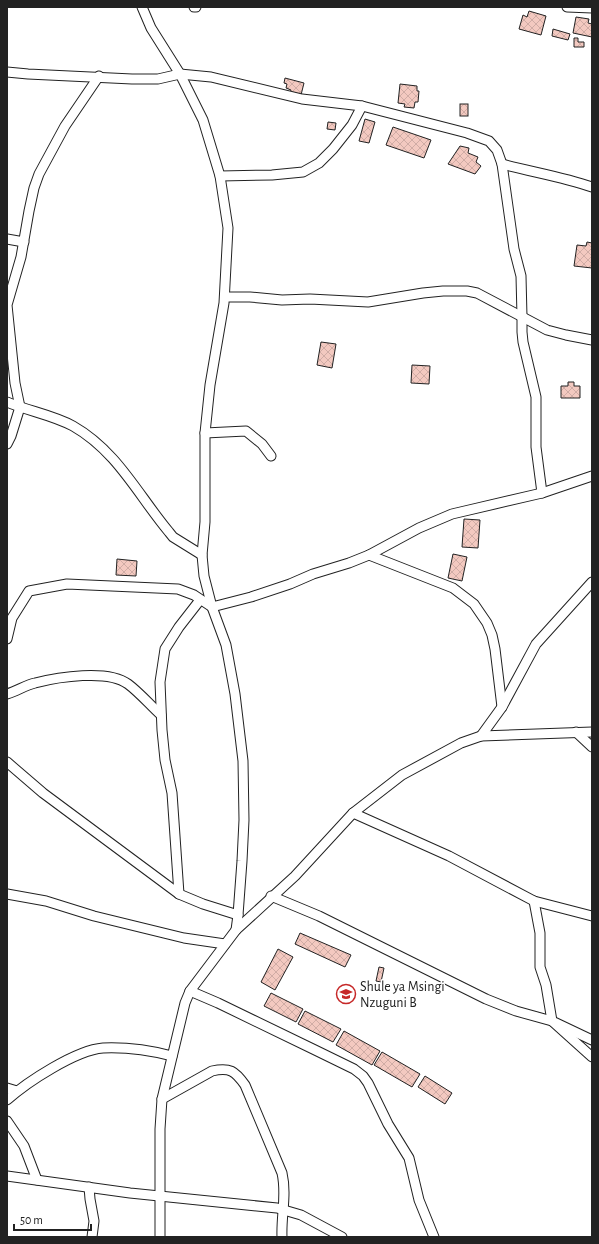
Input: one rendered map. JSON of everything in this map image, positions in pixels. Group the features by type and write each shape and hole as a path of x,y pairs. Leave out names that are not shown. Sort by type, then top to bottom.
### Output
{"street":[{"path":"142,7 151,28 180,74 203,120 220,176 228,228 225,297 210,385 205,433 205,522 202,555 204,576 212,607 226,645 235,694 243,761 243,827 236,930"},
{"path":"567,7 592,8"},
{"path":"7,72 158,79 180,74 211,77 302,99 362,106 467,132 489,141 497,150 502,164 514,249 521,276 522,342 536,397 536,447 542,493"},
{"path":"7,444 20,407 14,375 7,305 24,242 29,211 39,174 65,126 99,76"},
{"path":"220,176 272,175 303,172 319,163 333,149 352,125 362,106"},
{"path":"502,164 530,172 568,179 592,187"},
{"path":"7,239 24,242"},
{"path":"225,297 368,302 423,293 467,291 477,293 547,330 592,340"},
{"path":"7,402 62,421 81,431 95,442 128,476 173,537 202,555"},
{"path":"205,433 246,431 262,444 271,456"},
{"path":"7,639 12,618 26,595 32,590 67,584 178,589 194,595 212,607 277,589 313,574 349,563 369,555 419,528 452,514 542,493 592,476"},
{"path":"369,555 453,588 474,604 487,623 492,635 502,707"},
{"path":"481,736 502,707 536,644 592,582"},
{"path":"179,894 172,793 165,760 160,682 164,648 200,600"},
{"path":"7,694 34,683 52,679 78,675 102,676 115,678 127,683 161,715"},
{"path":"576,732 592,747"},
{"path":"160,1237 160,1129 162,1099 185,1003 190,991 236,930 271,896 295,876 353,813 402,775 461,743 481,736 592,732"},
{"path":"7,762 43,793 179,894 203,904 238,915"},
{"path":"353,813 450,856 534,901 592,916"},
{"path":"7,894 46,901 94,916 184,938 225,944"},
{"path":"271,896 319,916 486,999 516,1011 552,1021 592,1040"},
{"path":"534,901 540,933 540,966 546,985 552,1021 592,1057"},
{"path":"190,991 354,1069 363,1076 368,1083 388,1124 409,1158 419,1200 434,1237"},
{"path":"7,1100 17,1091 48,1070 74,1056 99,1049 141,1049 172,1056"},
{"path":"162,1099 212,1071 228,1069 239,1076 245,1086 282,1173 284,1183 282,1237"},
{"path":"7,1088 17,1091"},
{"path":"7,1121 24,1146 37,1180"},
{"path":"7,1176 130,1193 267,1206 301,1215 342,1237"},
{"path":"89,1187 94,1221 92,1237"}],"building":[{"path":"529,11 546,16 541,35 519,29 523,15 527,17"},
{"path":"576,17 589,19 588,23 592,24 592,37 573,33"},
{"path":"553,29 570,34 568,40 552,36"},
{"path":"574,38 578,38 578,42 584,42 584,47 574,47"},
{"path":"285,78 304,83 301,95 290,93 291,90 286,88 287,84 284,83"},
{"path":"400,84 417,86 417,91 419,91 418,102 415,102 414,108 404,107 405,104 398,103"},
{"path":"460,104 468,104 468,116 460,116"},
{"path":"365,119 375,122 369,143 359,141"},
{"path":"328,122 336,123 335,130 327,129"},
{"path":"393,127 431,140 424,158 386,145"},
{"path":"460,146 469,148 468,153 478,157 476,162 481,166 475,174 448,164"},
{"path":"587,242 592,243 592,268 574,266 577,245 586,246"},
{"path":"321,342 336,344 332,368 317,365"},
{"path":"412,365 430,366 429,384 411,383"},
{"path":"568,382 574,382 574,386 580,386 580,398 561,398 561,386 568,386"},
{"path":"464,519 480,520 478,548 462,547"},
{"path":"453,554 467,557 462,581 448,578"},
{"path":"117,559 137,561 136,576 116,575"},
{"path":"300,933 351,955 345,967 295,944"},
{"path":"278,949 293,957 275,990 261,982"},
{"path":"379,967 384,968 381,982 376,981"},
{"path":"271,993 303,1009 296,1022 264,1006"},
{"path":"305,1011 341,1029 333,1042 298,1024"},
{"path":"344,1031 380,1051 372,1065 336,1045"},
{"path":"382,1052 420,1074 412,1087 374,1065"},
{"path":"425,1076 452,1093 445,1104 418,1087"}],"place":[{"name":"Shule ya Msingi Nzuguni B","path":"346,994"}]}
